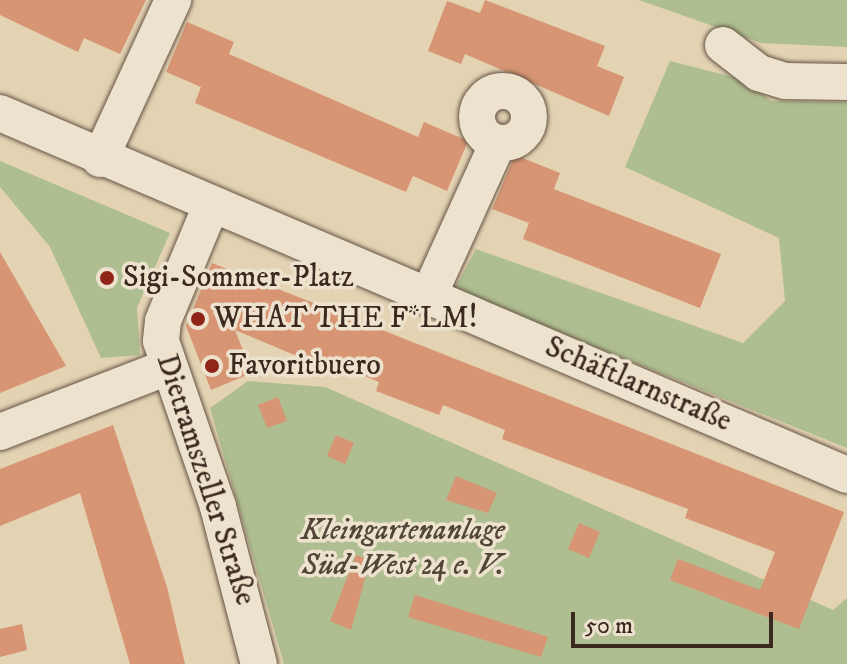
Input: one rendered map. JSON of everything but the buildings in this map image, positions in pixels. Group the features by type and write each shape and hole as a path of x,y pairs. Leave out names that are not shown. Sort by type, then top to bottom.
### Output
{"street":[{"path":"100,159 174,0 190,0"},
{"path":"723,45 759,73 786,81 847,82"},
{"name":"Schäftlarnstraße","path":"0,113 210,208 847,475"},
{"path":"428,297 498,143"},
{"name":"Dietramszeller Straße","path":"210,208 163,321 168,367 218,507 259,664"},
{"path":"0,432 168,367"}],"green space":[{"path":"639,0 847,0 847,47 761,43"},
{"path":"670,61 745,80 771,101 847,102 847,448 454,290 476,249 743,343 785,301 779,238 625,167"},
{"name":"Sigi-Sommer-Platz","path":"0,161 170,233 137,308 140,355 101,358 50,247 0,187"},
{"name":"Kleingartenanlage Süd-West 24 e. V.","path":"248,381 325,387 833,610 847,598 847,664 284,664 210,408"}],"place":[{"name":"Sigi-Sommer-Platz","path":"107,278"},
{"name":"WHAT THE F*LM!","path":"198,319"},
{"name":"Favoritbuero","path":"212,366"}]}
